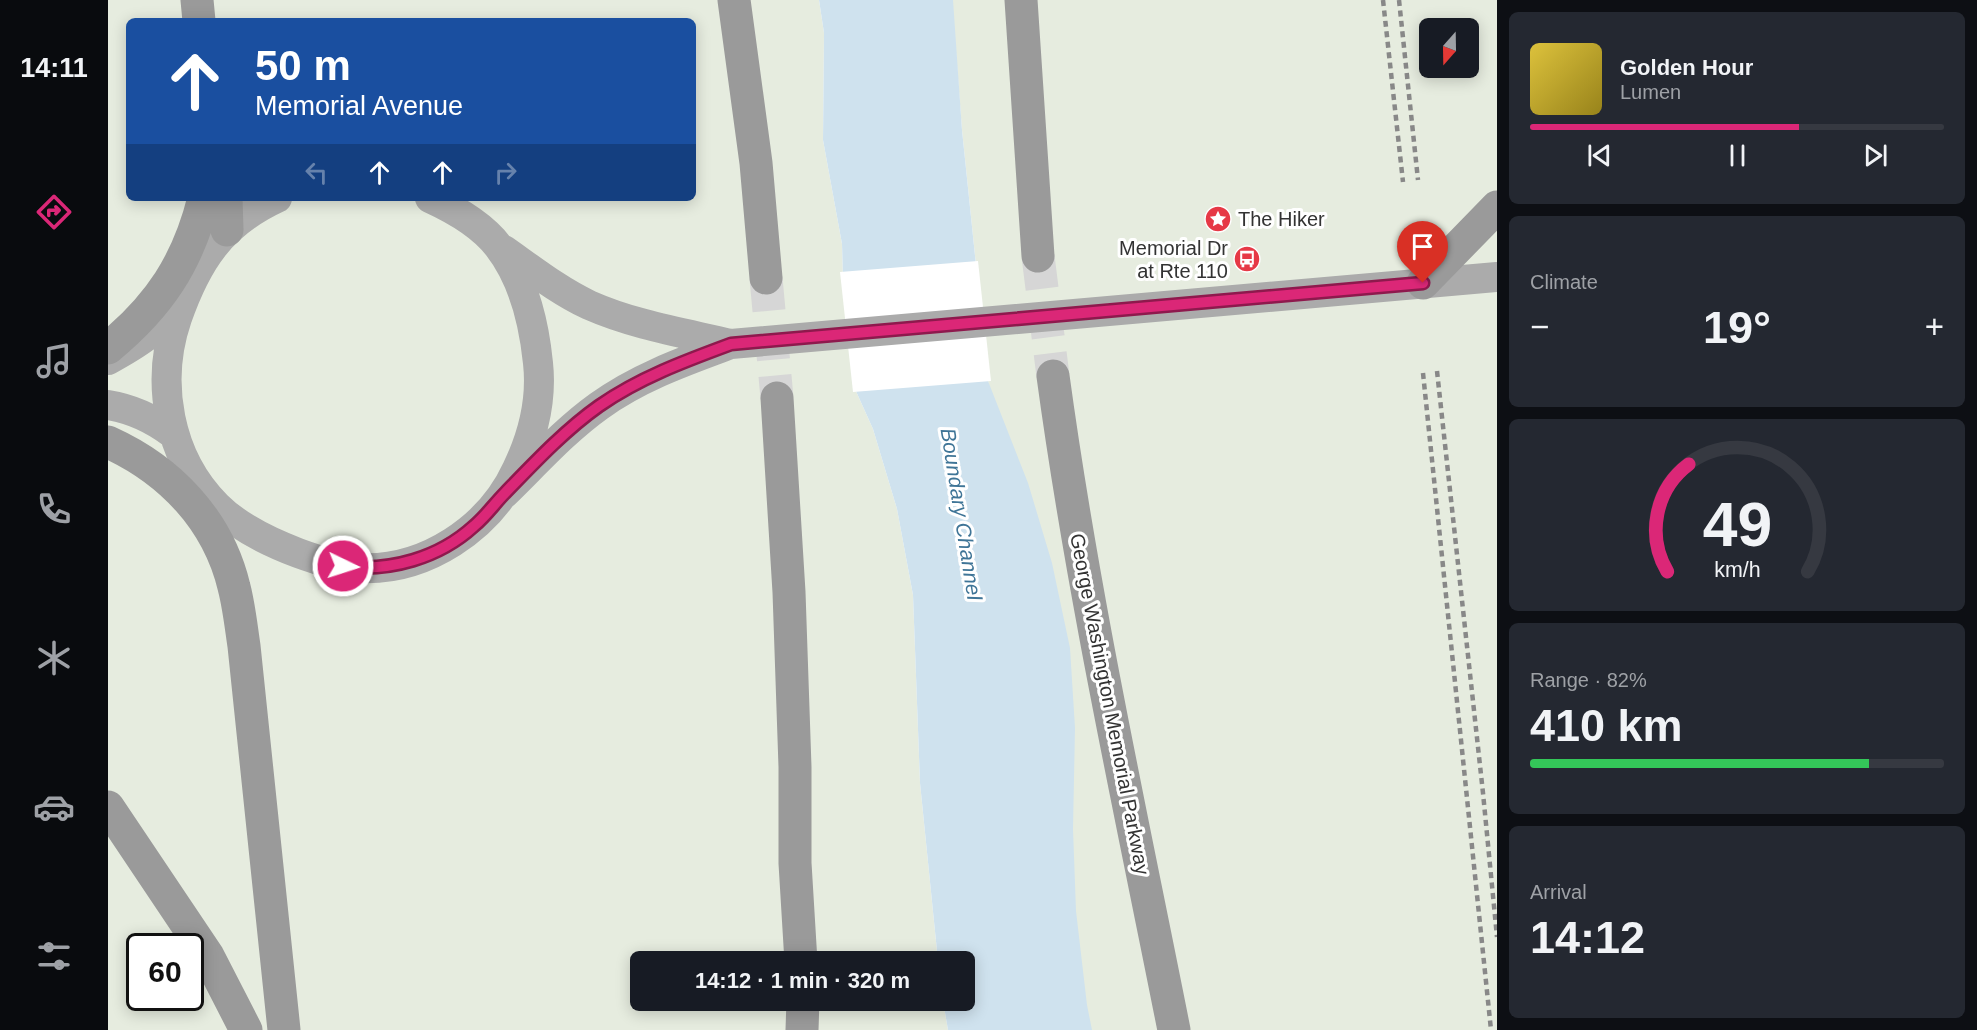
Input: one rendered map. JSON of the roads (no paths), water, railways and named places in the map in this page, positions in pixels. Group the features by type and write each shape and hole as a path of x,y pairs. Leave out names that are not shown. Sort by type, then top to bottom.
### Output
{"highway":[{"path":"197,0 199,18"},
{"path":"734,0 756,164 766,278"},
{"path":"1022,8 1038,256"},
{"path":"108,348 150,310 171,280 193,236 203,201"},
{"path":"1423,283 1497,207"},
{"name":"George Washington Memorial Parkway","path":"1053,376 1085,578 1174,1030"},
{"path":"777,398 789,592 795,767 795,864 800,951"},
{"path":"108,442 138,457 173,484 202,516 221,548 228,567 238,606 244,646 284,1030"},
{"path":"217,506 243,557 251,588 251,611 244,646"},
{"path":"108,807 208,956 246,1030"},
{"path":"802,1030 803,1011"}],"main road":[{"path":"271,201 249,212 227,214 189,287 175,324 167,358 167,392 172,433 194,476 217,506 244,527 290,550 343,566 372,568 401,564 445,547 473,528 565,434 599,406 640,381 715,345 1497,277"},
{"path":"435,201 465,218 497,245 555,285 588,304 621,317 715,345"},
{"path":"497,245 525,299 536,343 539,368 537,412 525,452 504,494"},
{"path":"108,360 138,343 164,322 189,287"},
{"path":"108,405 137,412 155,420 172,433"}],"water":[{"name":"Boundary Channel","path":"819,0 953,0 962,130 988,381 1028,483 1052,563 1070,648 1075,728 1073,829 1076,911 1092,1030 948,1030 945,1011 975,1011 975,951 937,951 920,783 913,595 897,509 873,429 855,389 843,278 842,244 823,140 824,33"}],"tunnel":[{"path":"1038,256 1053,376"},
{"path":"766,278 777,398"}],"railway":[{"path":"1383,0 1403,182"},
{"path":"1399,0 1418,180"},
{"path":"1437,371 1497,937"},
{"path":"1423,373 1491,1030"}],"place":[{"name":"The Hiker","path":"1218,219"},
{"name":"Memorial Dr at Rte 110","path":"1247,259"}]}
